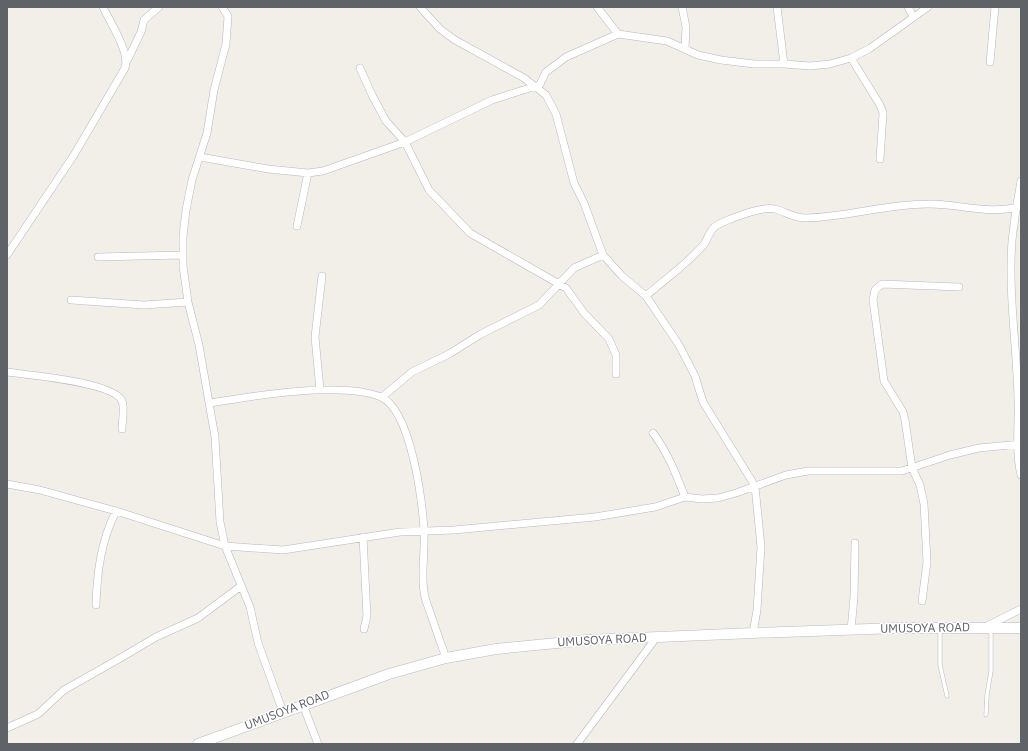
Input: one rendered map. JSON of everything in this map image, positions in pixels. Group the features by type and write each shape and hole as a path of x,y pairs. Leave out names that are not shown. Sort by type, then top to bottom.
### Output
{"main road":[{"name":"UMUSOYA ROAD","path":"198,744 303,704 389,674 446,658 496,648 753,633 940,628 1021,628"}],"street":[{"path":"103,7 122,46 127,61"},
{"path":"7,255 74,155 100,108 118,82 141,32 144,20 158,7"},
{"path":"222,7 228,16 226,44 214,90 207,134 186,210 183,255 188,302 199,345 215,437 220,522 225,546 250,608 258,643 283,712"},
{"path":"420,7 440,29 455,40 537,87 546,95 556,114 574,183 584,203 603,255 628,282 646,296 679,344 704,402 755,486 761,547 757,610 753,633"},
{"path":"598,7 618,34"},
{"path":"682,7 686,27 685,48"},
{"path":"777,7 784,64"},
{"path":"908,7 913,17"},
{"path":"200,157 268,169 308,173 345,164 405,142 492,100 537,87 546,72 566,57 618,34 667,42 685,48 698,55 721,60 754,64 810,66 830,64 851,58 869,49 928,7"},
{"path":"990,62 995,7"},
{"path":"122,46 136,43"},
{"path":"851,58 876,96 881,109 880,159"},
{"path":"360,68 386,121 405,142 429,190 470,233 560,284 572,295 584,313 609,339 616,355 616,374"},
{"path":"297,226 308,173"},
{"path":"1021,181 1012,242 1012,288 1021,476"},
{"path":"646,296 692,256 715,226 763,209 776,210 791,216 806,218 929,203 968,209 1018,207"},
{"path":"98,257 183,255"},
{"path":"382,397 412,372 449,354 481,334 539,305 574,268 603,255"},
{"path":"320,390 315,337 322,276"},
{"path":"922,602 927,562 924,538 924,504 920,485 912,468 903,412 884,381 873,300 876,290 882,284 959,287"},
{"path":"72,300 144,305 188,302"},
{"path":"7,372 70,380 89,385 119,397 123,403 122,429"},
{"path":"210,403 257,395 320,390 353,391 382,397 391,404 404,427 414,455 424,530 423,591 446,658"},
{"path":"653,433 666,450 685,497"},
{"path":"7,484 40,490 225,546 283,550 362,537 424,530 468,529 595,518 640,510 685,497 702,499 718,498 786,475 808,470 902,472 950,455 979,448 1019,444"},
{"path":"96,605 98,572 103,545 109,526 116,512"},
{"path":"362,537 367,616 364,629"},
{"path":"851,630 854,597 854,543"},
{"path":"7,728 38,714 71,686 156,637 198,618 241,586"},
{"path":"987,628 1021,609"},
{"path":"577,744 656,638"},
{"path":"303,704 318,744"}],"lane":[{"path":"940,628 940,665 946,696"},
{"path":"986,715 987,695 991,671 987,628"}]}
